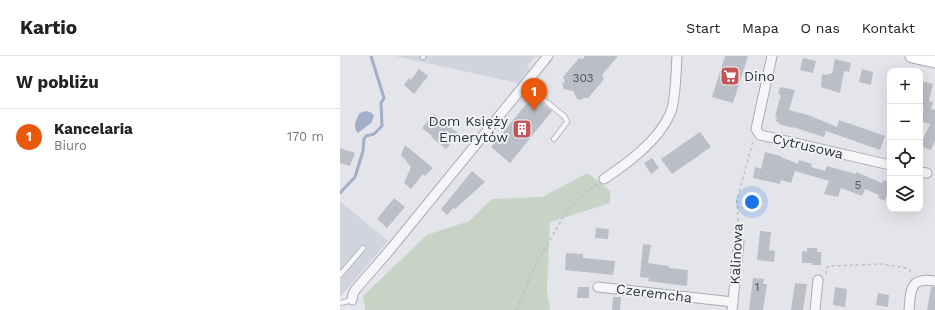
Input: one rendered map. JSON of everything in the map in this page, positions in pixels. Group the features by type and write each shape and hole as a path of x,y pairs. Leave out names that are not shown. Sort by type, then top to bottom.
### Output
{"main road":[{"path":"912,56 935,61"}],"street":[{"path":"352,300 356,289 386,255 548,56"},
{"path":"604,179 627,164 649,144 671,114 677,56"},
{"name":"Cytrusowa","path":"772,56 756,129 760,135 887,164"},
{"name":"Kalinowa","path":"732,306 739,242"},
{"path":"815,310 818,280"},
{"path":"909,310 912,288 917,283 925,280 935,281"},
{"name":"Czeremcha","path":"598,287 732,306"}],"lane":[{"path":"526,84 565,117 567,122 554,139"},
{"path":"340,275 362,248"},
{"path":"341,301 352,300"}],"path":[{"name":"Kalinowa","path":"739,242 737,200 756,129"},
{"path":"516,310 524,296 535,265 568,211 581,197 604,179"},
{"path":"826,269 829,266 881,264 908,268 915,276 925,280"}],"shaded area":[{"path":"395,56 540,56 534,58 528,65 529,69 518,83"},
{"path":"340,201 388,241 340,297"}],"green space":[{"path":"588,173 610,191 610,203 550,222 547,290 550,310 365,310 363,296 427,235 469,221 492,199 542,197"}],"water":[{"path":"366,111 372,113 374,116 371,123 358,133 355,128 356,120 360,113"}],"building":[{"path":"585,56 618,56 602,75 604,79 594,91 588,98 581,100 577,99 573,91 564,89 562,84 565,81 563,77 579,58 583,59"},
{"name":"Dino","path":"725,56 748,56 733,103 712,97"},
{"path":"803,58 816,61 813,73 800,70"},
{"path":"835,59 851,63 849,72 844,71 840,93 821,87 822,74 832,74"},
{"path":"419,69 428,76 414,94 404,85 409,78 411,80"},
{"path":"862,69 873,72 871,85 859,82"},
{"path":"923,82 933,84 929,101 933,102 931,109 935,110 935,141 931,150 923,147 923,139 930,124 923,122"},
{"path":"780,87 795,90 789,110 808,115 837,127 839,120 885,136 880,150 826,131 824,137 779,124 776,121 777,116 775,116 781,95 778,94"},
{"name":"Dom Księży Emerytów","path":"533,96 552,111 510,163 491,147"},
{"path":"434,114 459,134 446,149 422,128"},
{"path":"700,132 711,147 672,174 661,159"},
{"path":"405,145 433,168 425,176 423,174 411,189 404,183 411,167 401,155"},
{"path":"340,148 355,153 350,166 340,163"},
{"path":"765,152 781,156 798,164 799,160 812,164 811,167 825,171 827,166 856,174 856,172 882,183 883,180 887,181 887,195 885,201 878,198 879,195 865,189 862,196 841,188 838,197 824,194 829,181 795,171 791,183 781,180 780,184 753,178 755,167 761,169"},
{"path":"652,158 659,168 651,174 644,163"},
{"path":"472,171 485,182 455,209 453,208 447,215 441,209"},
{"path":"394,198 405,207 387,228 377,219"},
{"path":"596,228 609,229 608,239 595,238"},
{"path":"760,231 771,232 769,250 775,251 774,262 757,260"},
{"path":"643,244 651,245 648,263 669,266 669,268 688,270 687,286 648,281 649,278 640,277"},
{"path":"807,248 817,248 817,252 821,252 821,265 802,263 802,251 807,252"},
{"path":"566,253 583,254 583,258 615,261 613,275 565,270"},
{"path":"753,278 764,279 763,284 767,284 763,310 749,310"},
{"path":"795,283 807,284 803,310 791,310"},
{"path":"578,287 589,287 589,298 577,298"},
{"path":"835,287 847,289 845,307 833,305"},
{"path":"931,287 935,287 935,310 927,310"},
{"path":"878,293 889,295 888,307 876,305"},
{"path":"613,297 621,297 620,310 612,310"}],"waterway":[{"path":"340,193 355,177 363,151 364,139 366,136 374,134 382,126 381,103 384,98 371,56"}],"place":[{"name":"Dino","path":"730,76"},
{"name":"Kancelaria","path":"534,111"},
{"name":"Dom Księży Emerytów","path":"522,129"}]}
